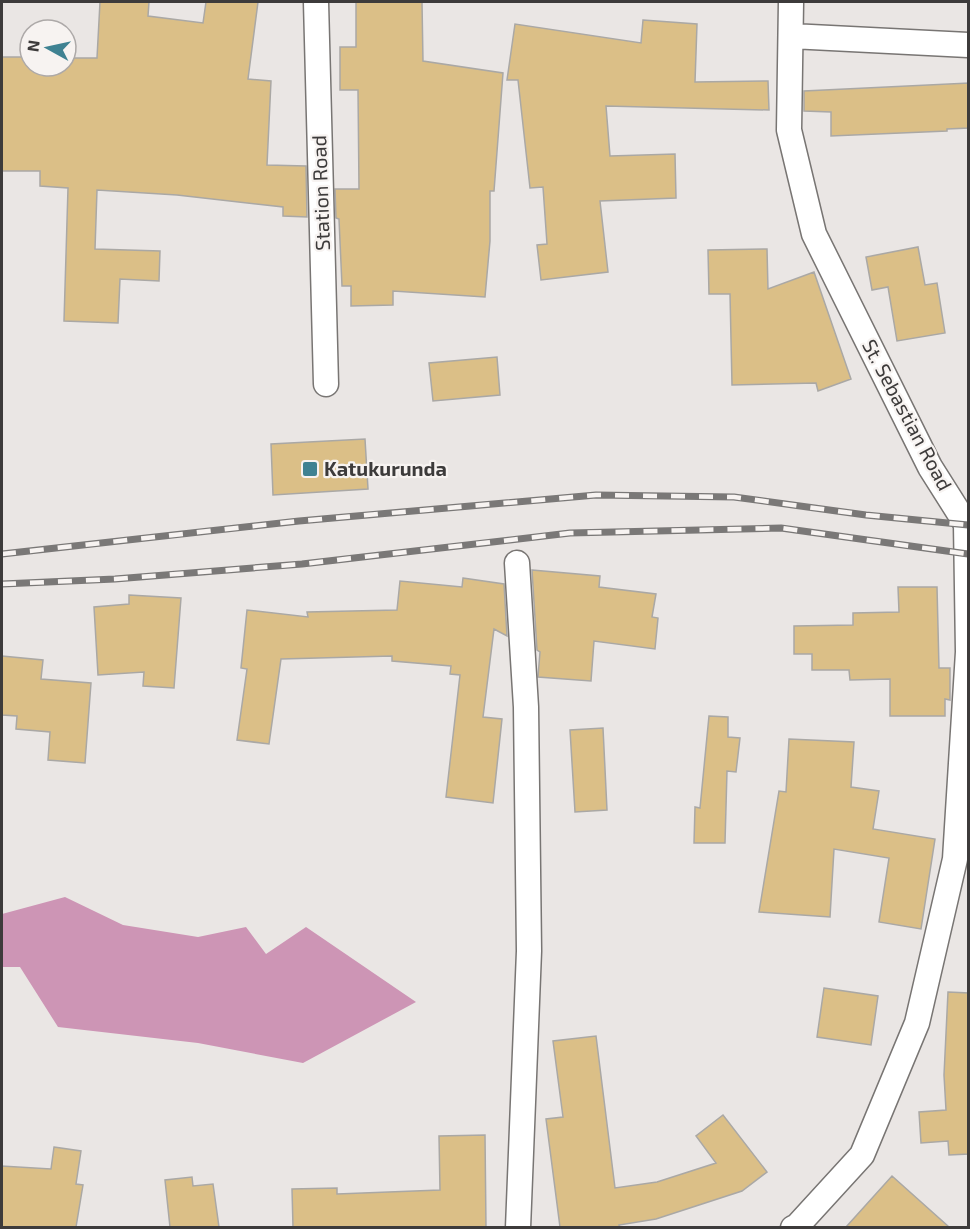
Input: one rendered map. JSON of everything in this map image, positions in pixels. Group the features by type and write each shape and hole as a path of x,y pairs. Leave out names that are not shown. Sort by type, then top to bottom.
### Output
{"street":[{"name":"Station Road","path":"316,2 326,384"},
{"name":"St. Sebastian Road","path":"791,2 789,130 814,234 930,466 966,524 969,652 955,859 917,1023 862,1155 797,1226 793,1227"},
{"path":"791,36 969,45"},
{"path":"517,563 526,707 529,951 518,1227"}],"shaded area":[{"path":"65,897 123,925 198,937 246,927 266,954 306,927 416,1002 303,1063 198,1043 58,1027 20,967 2,967 2,914"}],"building":[{"path":"100,2 149,2 148,16 203,23 206,2 258,2 248,79 271,81 267,165 306,166 307,217 283,216 283,207 177,195 97,190 95,249 160,251 159,281 120,279 118,323 64,321 68,188 40,186 40,171 2,171 2,57 18,57 18,78 78,78 78,58 97,58"},
{"path":"356,2 422,2 423,61 503,73 494,191 490,191 490,241 485,297 393,291 393,305 351,306 351,286 342,286 339,219 336,218 335,189 359,189 358,90 340,90 340,47 356,47"},
{"path":"643,20 697,24 695,82 768,81 769,110 606,106 610,156 675,154 676,198 600,201 608,272 541,280 537,245 547,244 543,187 530,188 518,80 507,80 515,24 641,43"},
{"path":"969,83 969,128 831,136 831,112 804,111 804,91"},
{"path":"918,247 925,285 937,283 945,333 897,341 888,287 872,290 866,257"},
{"path":"767,249 768,289 814,272 851,379 818,391 816,383 732,385 730,294 709,294 708,250"},
{"path":"497,357 500,395 433,401 429,363"},
{"path":"365,439 368,489 273,495 271,444"},
{"path":"532,570 600,576 599,587 656,594 652,617 658,618 655,649 594,641 591,681 538,677 540,652 537,650"},
{"path":"463,578 504,584 507,636 494,629 483,717 502,719 493,803 446,797 460,675 450,674 451,666 392,661 392,656 281,659 269,744 237,740 247,669 241,668 247,610 308,617 307,612 397,610 400,581 462,587"},
{"path":"898,587 937,587 939,668 950,668 950,700 945,699 945,716 890,716 890,679 850,680 849,670 812,670 812,654 794,654 794,626 853,625 853,613 899,612"},
{"path":"129,595 181,598 174,688 143,686 144,672 98,675 94,607 129,604"},
{"path":"2,656 43,660 41,679 91,683 85,763 48,760 50,732 16,729 17,716 2,715"},
{"path":"709,716 728,717 728,737 740,738 736,772 727,771 725,843 694,843 695,807 700,808"},
{"path":"603,728 607,810 575,812 570,730"},
{"path":"789,739 854,742 851,787 879,791 873,829 935,839 921,929 879,922 889,858 834,849 830,917 759,912 779,791 786,792"},
{"path":"824,988 878,996 871,1045 817,1037"},
{"path":"948,992 969,993 969,1154 949,1155 948,1141 921,1143 919,1112 946,1110 944,1075"},
{"path":"596,1036 615,1188 657,1182 716,1163 696,1136 723,1115 767,1172 742,1191 656,1219 619,1225 620,1227 560,1227 546,1119 563,1117 553,1041"},
{"path":"485,1135 486,1227 293,1227 292,1189 337,1188 337,1194 440,1190 439,1136"},
{"path":"54,1147 81,1151 76,1184 83,1185 76,1227 2,1227 2,1166 51,1169"},
{"path":"892,1176 949,1227 846,1227"},
{"path":"192,1177 193,1186 213,1184 219,1227 170,1227 165,1180"}],"railway":[{"path":"2,554 299,521 596,495 734,497 866,515 968,525"},
{"path":"2,584 115,579 302,564 570,533 781,528 968,554"}],"place":[{"name":"Katukurunda","path":"310,469"}]}
